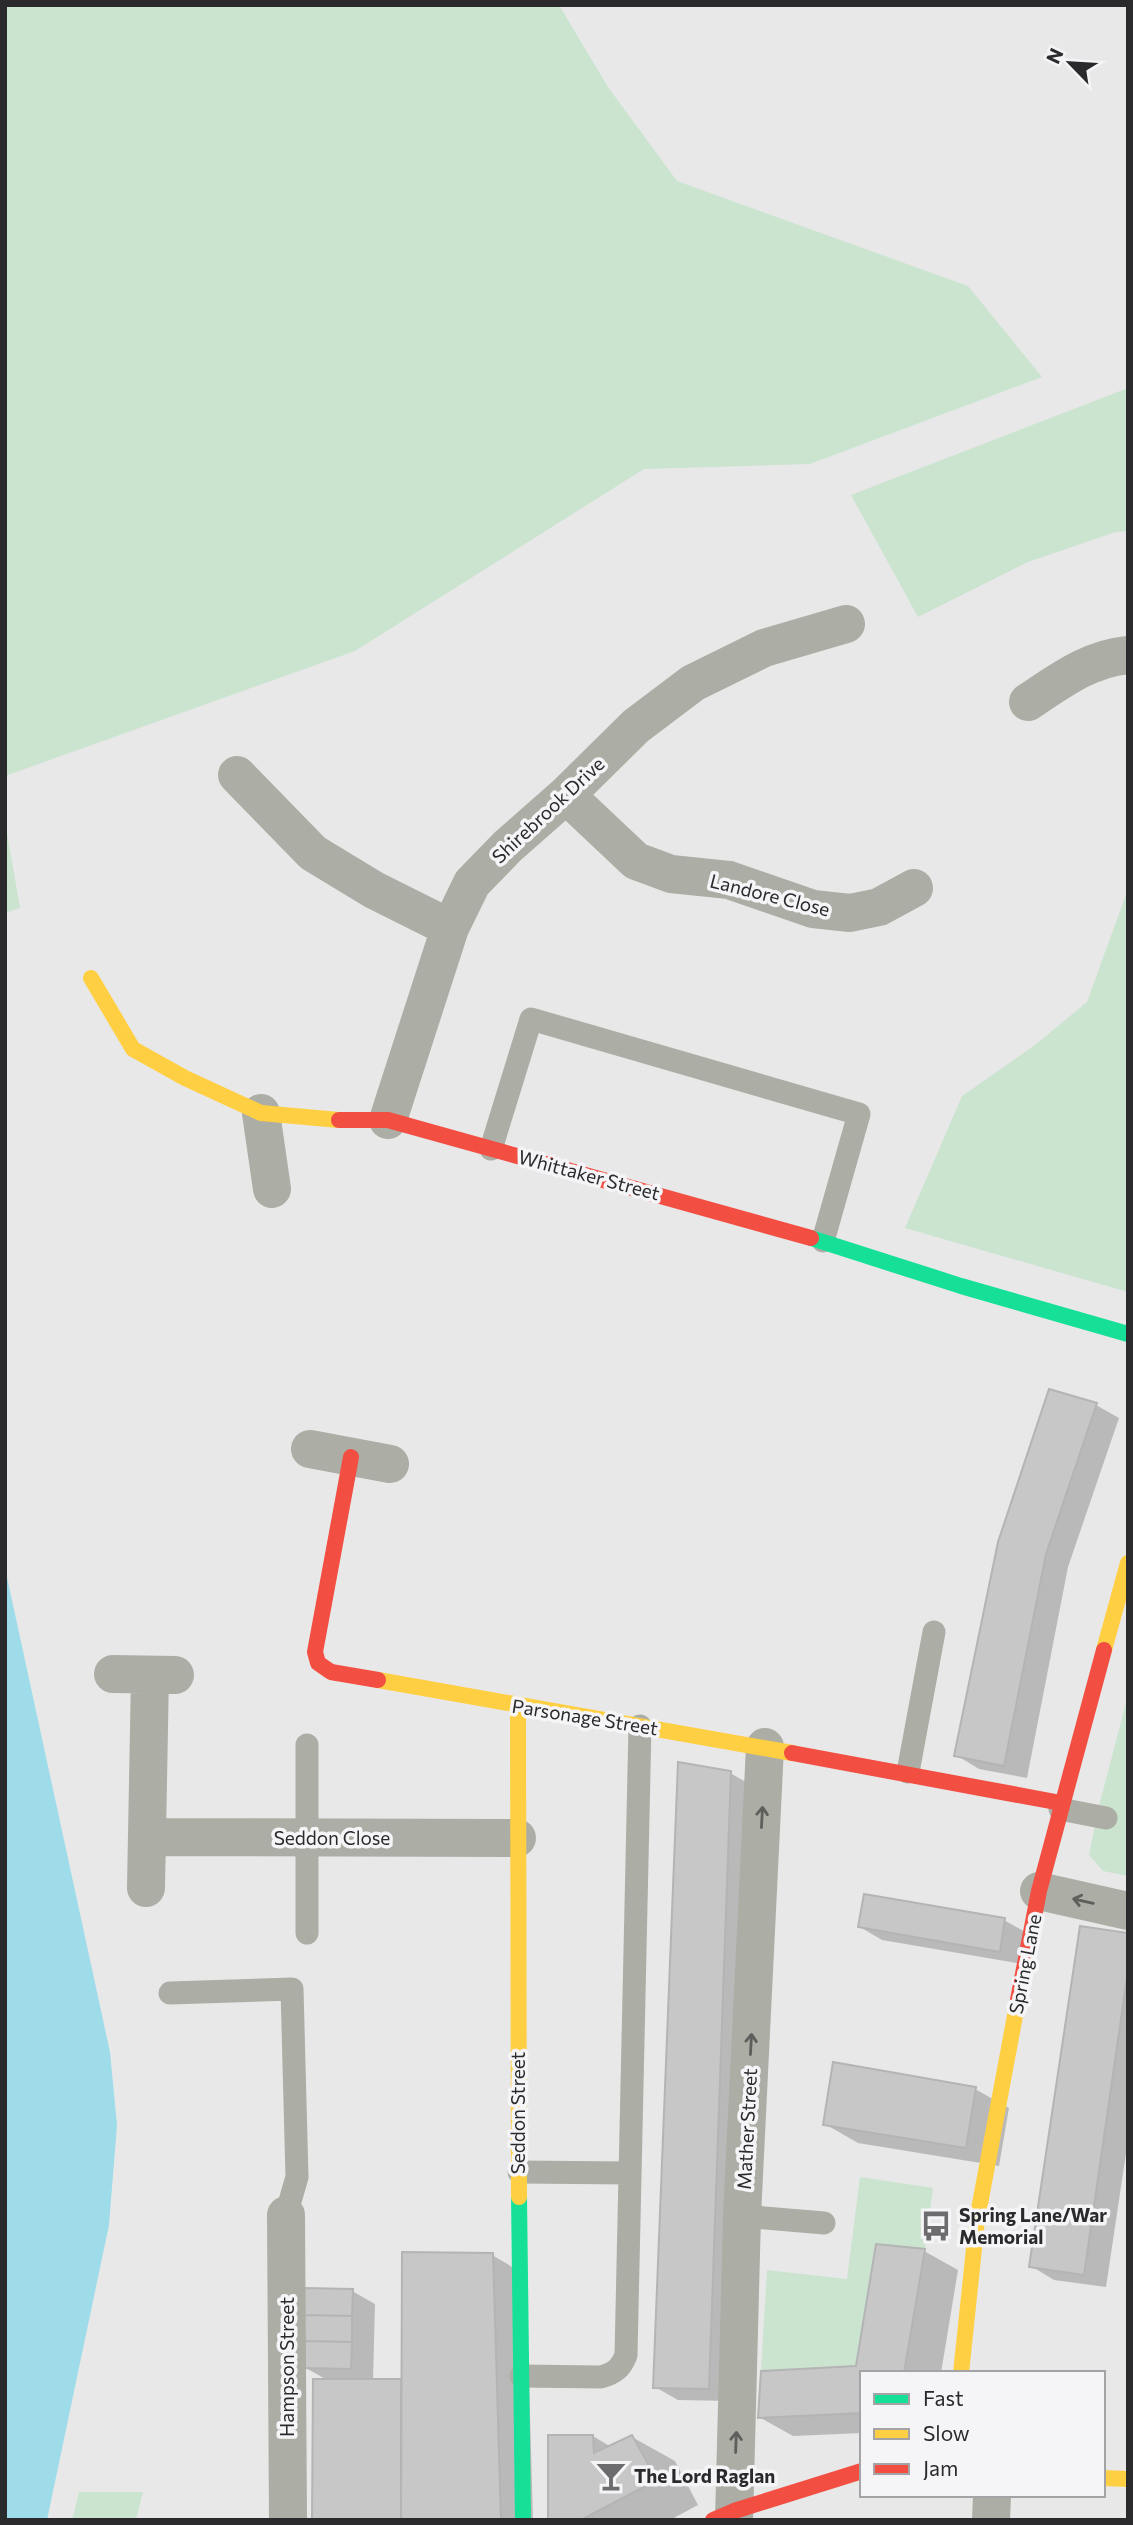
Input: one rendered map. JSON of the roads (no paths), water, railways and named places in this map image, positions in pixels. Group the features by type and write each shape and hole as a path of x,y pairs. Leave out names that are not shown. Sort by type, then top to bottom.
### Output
{"street":[{"name":"Shirebrook Drive","path":"388,1120 450,928 472,883 636,726 693,682 764,648 846,624"},
{"path":"1028,702 1084,666 1104,658 1128,655"},
{"path":"237,775 313,853 374,890 450,928"},
{"name":"Landore Close","path":"565,795 636,861 671,874 729,880 813,909 850,913 879,906 914,888"},
{"name":"Whittaker Street","path":"92,978 133,1049 261,1113 334,1120 388,1120 823,1241 961,1286 1128,1334"},
{"path":"261,1113 272,1189"},
{"path":"310,1449 390,1464"},
{"name":"Parsonage Street","path":"351,1457 315,1652 318,1664 331,1672 518,1707 908,1772 1060,1806"},
{"name":"Spring Lane","path":"961,2371 978,2220 1039,1891 1128,1563"},
{"path":"146,1888 147,1675"},
{"name":"Seddon Street","path":"518,1707 523,2520"},
{"name":"Mather Street","path":"727,2517 765,1747"},
{"name":"Seddon Close","path":"147,1837 517,1838"},
{"path":"1039,1891 1128,1911"},
{"name":"Hampson Street","path":"286,2215 288,2520"},
{"path":"727,2517 860,2472"},
{"path":"1105,2478 1128,2479"},
{"path":"991,2520 992,2497"}],"lane":[{"path":"491,1149 531,1019 859,1114 823,1241"},
{"path":"908,1772 934,1632"},
{"path":"521,2376 601,2377 622,2366 626,2355 640,1726"},
{"path":"307,1745 307,1933"},
{"path":"1060,1806 1107,1818"},
{"path":"170,1993 292,1989 297,2177 286,2215"},
{"path":"519,2172 630,2173"},
{"path":"742,2216 824,2223"}],"water":[{"path":"5,1568 110,2052 117,2125 109,2225 47,2520 5,2520"}],"place":[{"name":"Spring Lane/War Memorial","path":"936,2226"},
{"name":"The Lord Raglan","path":"611,2476"}]}
